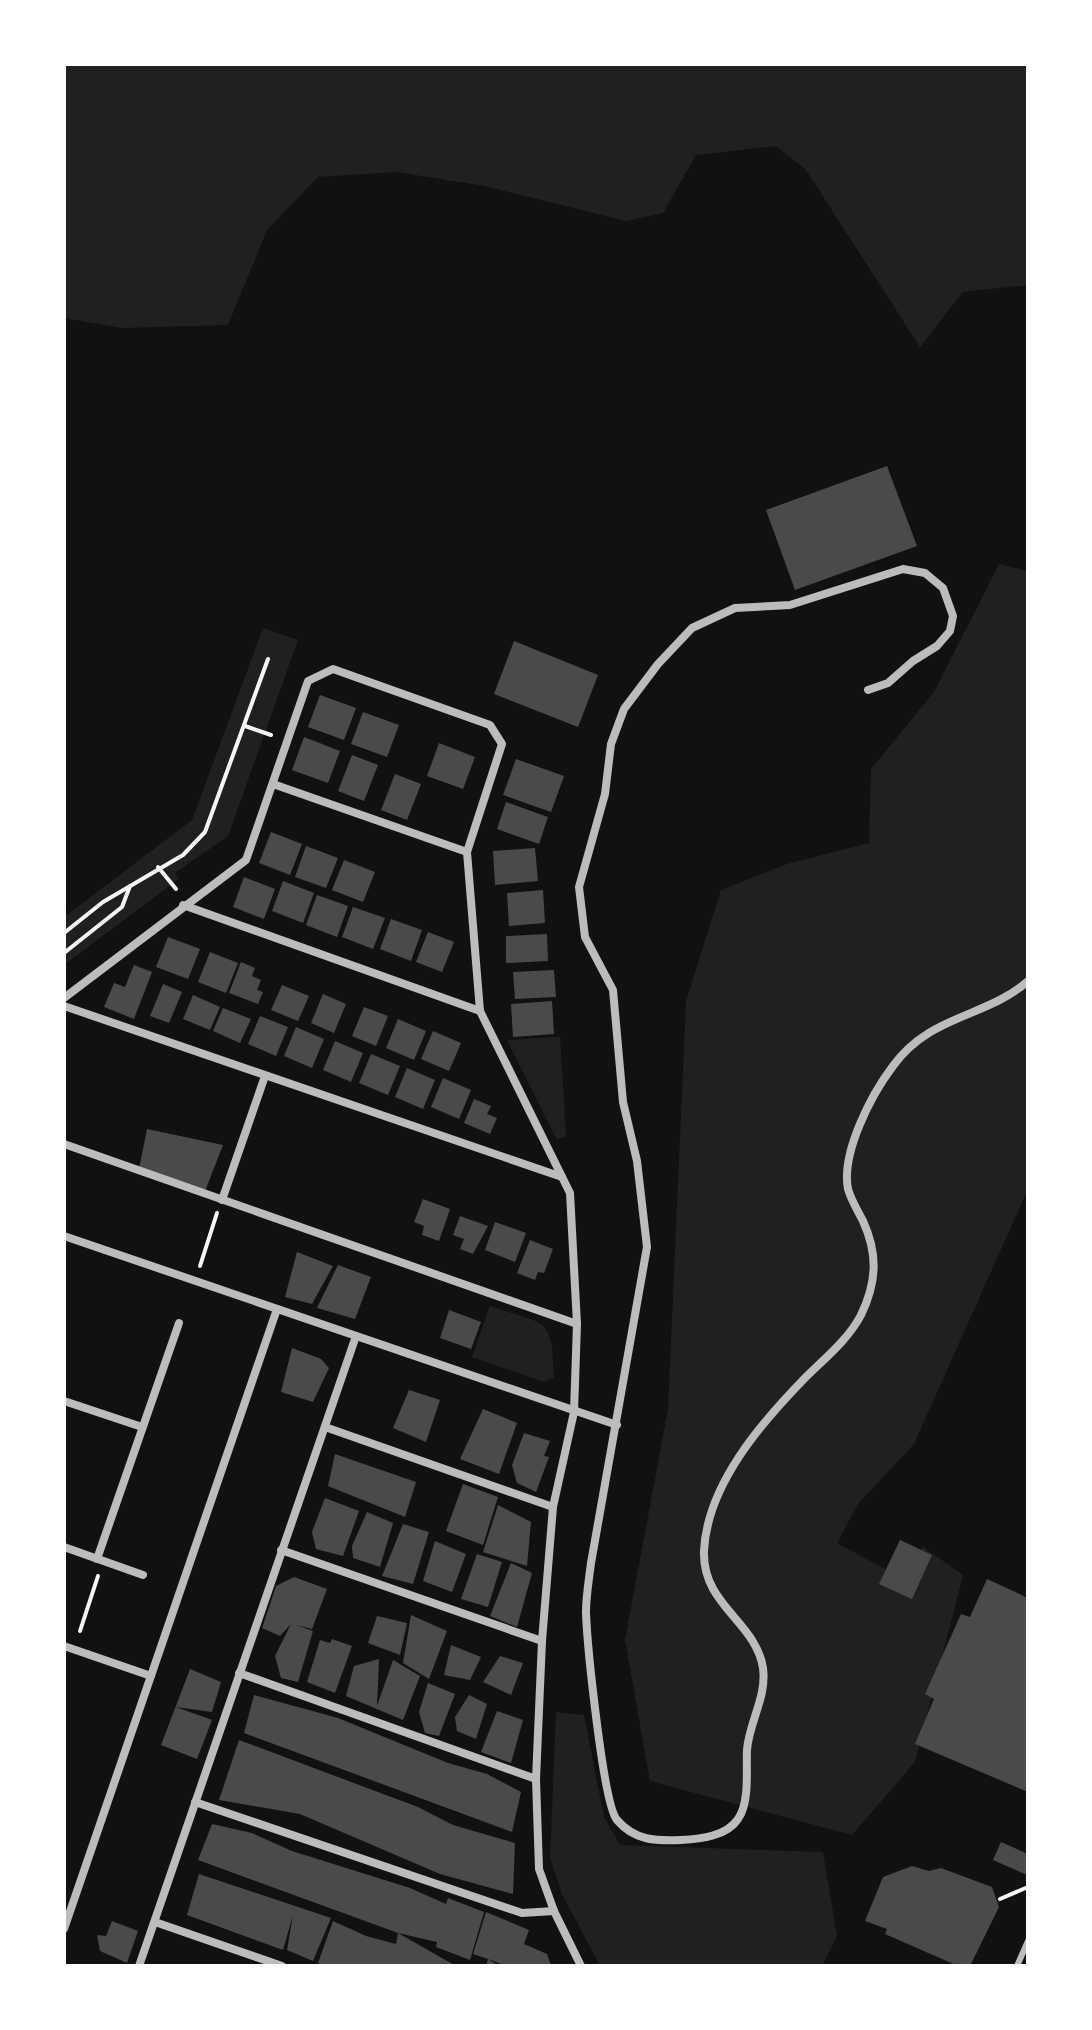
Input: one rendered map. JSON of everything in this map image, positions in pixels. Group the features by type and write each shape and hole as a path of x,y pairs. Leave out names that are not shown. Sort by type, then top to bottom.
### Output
{"street":[{"path":"868,690 888,683 913,661 937,646 950,631 953,616 943,588 925,573 903,569 790,605 735,608 692,628 658,664 624,709 611,744 605,794 579,887 585,937 613,990 623,1102 637,1161 647,1247 591,1563 586,1611 606,1781 614,1818 636,1836 654,1841 695,1839 728,1831 741,1816 747,1745 762,1700 763,1667 751,1637 724,1609 710,1586 704,1555 708,1519 742,1454 778,1405 848,1335 861,1314 875,1272 874,1245 849,1191 847,1167 856,1133 893,1065 934,1027 1014,993 1028,981"},
{"path":"64,998 246,860 308,681 333,669 490,725 502,744 467,852 480,1011 570,1193 577,1324 574,1412 553,1507 542,1641 536,1779 539,1869 554,1911 581,1966"},
{"path":"273,784 467,852"},
{"path":"183,905 480,1011"},
{"path":"64,1006 562,1177"},
{"path":"222,1200 265,1076"},
{"path":"64,1144 577,1324"},
{"path":"64,1236 617,1425"},
{"path":"64,1929 277,1309"},
{"path":"97,1559 179,1323"},
{"path":"139,1966 356,1336"},
{"path":"64,1401 142,1427"},
{"path":"325,1427 553,1507"},
{"path":"64,1547 143,1575"},
{"path":"281,1550 542,1641"},
{"path":"64,1646 151,1676"},
{"path":"239,1673 536,1779"},
{"path":"195,1802 522,1913 554,1911"},
{"path":"155,1922 282,1966"}],"lane":[{"path":"1017,1966 1028,1941"}],"path":[{"path":"64,933 131,883 183,855 205,832 268,659"},
{"path":"245,726 271,735"},
{"path":"158,867 176,889"},
{"path":"64,953 122,907 131,883"},
{"path":"195,1280 222,1200"},
{"path":"80,1631 98,1576"},
{"path":"1000,1899 1028,1887"}],"shaded area":[{"path":"64,64 1028,64 1028,285 963,292 920,347 806,170 776,146 696,155 663,213 626,221 485,186 396,172 318,177 267,230 228,325 122,328 64,318"},
{"path":"999,564 1028,571 1028,1189 914,1444 858,1504 837,1543 900,1577 923,1547 963,1575 915,1762 852,1835 650,1781 625,1640 668,1409 686,1001 721,890 787,864 869,843 871,769 934,692"},
{"path":"263,628 298,640 228,836 175,873 179,879 64,965 64,917 192,820"},
{"path":"560,1037 566,1136 557,1140 507,1040"},
{"path":"490,1306 542,1325 551,1342 554,1377 544,1382 472,1357"},
{"path":"556,1712 584,1715 604,1817 620,1845 823,1852 837,1936 822,1966 600,1966 562,1894 550,1858"}],"building":[{"path":"887,466 917,546 795,590 766,510"},
{"path":"514,641 598,675 578,727 494,694"},
{"path":"320,695 356,708 344,740 308,727"},
{"path":"363,712 399,725 387,757 351,744"},
{"path":"304,737 340,751 328,783 292,770"},
{"path":"439,743 475,757 463,789 427,776"},
{"path":"352,755 378,765 364,801 338,791"},
{"path":"516,759 564,776 551,812 503,795"},
{"path":"395,774 421,784 407,820 381,810"},
{"path":"506,802 548,817 539,844 497,829"},
{"path":"271,832 302,844 290,875 259,863"},
{"path":"306,846 338,858 326,888 295,877"},
{"path":"535,848 538,881 495,885 493,851"},
{"path":"344,860 375,872 363,902 332,890"},
{"path":"244,877 275,889 264,919 233,907"},
{"path":"283,881 314,893 303,923 272,911"},
{"path":"543,890 545,923 509,926 507,893"},
{"path":"317,895 348,906 337,937 306,925"},
{"path":"353,907 385,918 373,949 342,937"},
{"path":"391,919 422,930 411,961 380,949"},
{"path":"428,932 454,942 442,972 416,962"},
{"path":"547,934 548,961 506,963 506,936"},
{"path":"168,937 200,949 188,979 156,967"},
{"path":"210,952 238,963 226,993 198,982"},
{"path":"241,962 255,968 252,976 261,980 257,990 263,992 258,1004 229,993"},
{"path":"134,965 152,972 134,1019 104,1007 114,983 125,987"},
{"path":"554,970 556,997 515,999 513,972"},
{"path":"163,984 182,992 169,1023 150,1016"},
{"path":"282,985 309,996 298,1021 271,1010"},
{"path":"323,994 346,1004 334,1033 311,1023"},
{"path":"193,995 220,1007 210,1030 183,1019"},
{"path":"552,1001 554,1034 513,1037 511,1004"},
{"path":"364,1007 388,1016 376,1046 352,1036"},
{"path":"223,1008 251,1019 240,1043 213,1031"},
{"path":"260,1016 288,1027 276,1056 248,1044"},
{"path":"398,1019 426,1031 414,1060 386,1048"},
{"path":"296,1027 324,1039 312,1068 284,1056"},
{"path":"433,1031 461,1043 449,1071 421,1059"},
{"path":"335,1041 363,1053 351,1082 323,1070"},
{"path":"371,1054 400,1066 388,1095 359,1083"},
{"path":"407,1068 435,1080 423,1109 395,1097"},
{"path":"443,1078 471,1090 459,1119 431,1107"},
{"path":"474,1099 491,1106 487,1114 497,1118 490,1134 464,1123"},
{"path":"147,1129 223,1145 205,1191 139,1169"},
{"path":"423,1199 450,1209 439,1241 422,1235 424,1226 414,1222"},
{"path":"460,1216 488,1226 473,1254 460,1249 464,1239 453,1235"},
{"path":"495,1222 526,1233 515,1262 485,1250"},
{"path":"530,1240 553,1249 544,1273 538,1272 535,1280 517,1273"},
{"path":"297,1252 333,1266 312,1304 285,1297"},
{"path":"338,1265 371,1277 355,1319 317,1308"},
{"path":"449,1310 481,1322 471,1349 440,1338"},
{"path":"292,1348 321,1359 329,1368 313,1402 281,1392"},
{"path":"409,1390 440,1400 426,1442 393,1428"},
{"path":"483,1409 517,1423 499,1474 460,1459"},
{"path":"524,1433 550,1441 544,1456 549,1457 536,1492 517,1483 512,1465"},
{"path":"335,1454 416,1482 405,1517 328,1486"},
{"path":"463,1484 498,1497 483,1545 446,1531"},
{"path":"325,1498 359,1511 343,1556 316,1549 312,1532"},
{"path":"498,1505 531,1522 527,1566 483,1552"},
{"path":"367,1512 393,1523 380,1567 353,1558 352,1546"},
{"path":"403,1524 429,1532 413,1584 382,1576"},
{"path":"900,1540 932,1555 912,1599 879,1584"},
{"path":"435,1541 466,1554 452,1592 423,1581"},
{"path":"477,1554 502,1562 488,1607 461,1599"},
{"path":"511,1563 532,1573 517,1627 490,1616"},
{"path":"294,1577 327,1589 312,1629 296,1625 313,1631 298,1682 281,1678 275,1656 291,1624 280,1636 262,1628 276,1586"},
{"path":"987,1579 1028,1598 1028,1792 915,1744 934,1699 925,1694 961,1614 970,1617"},
{"path":"411,1615 447,1631 429,1679 403,1663"},
{"path":"377,1616 407,1623 400,1655 368,1643"},
{"path":"332,1639 352,1646 335,1693 307,1682 320,1640 330,1643"},
{"path":"451,1645 481,1657 470,1680 444,1675"},
{"path":"500,1656 523,1663 511,1695 483,1682"},
{"path":"379,1659 377,1706 393,1660 420,1676 403,1720 346,1696 354,1666"},
{"path":"190,1669 221,1682 212,1712 176,1707 212,1720 197,1759 161,1745"},
{"path":"428,1683 455,1694 439,1736 425,1733 419,1712"},
{"path":"254,1695 338,1718 448,1763 487,1774 521,1792 512,1832 244,1733"},
{"path":"469,1695 487,1704 476,1739 457,1731 455,1717"},
{"path":"497,1711 523,1720 511,1763 481,1752"},
{"path":"239,1740 418,1807 453,1825 515,1843 513,1894 440,1874 300,1814 219,1800"},
{"path":"212,1824 252,1833 292,1851 410,1888 446,1904 448,1898 484,1912 470,1960 436,1947 437,1942 398,1933 198,1860"},
{"path":"1001,1842 1028,1854 1027,1875 993,1860"},
{"path":"912,1866 929,1871 941,1868 992,1887 999,1907 970,1966 958,1966 885,1934 887,1929 865,1921 883,1877"},
{"path":"199,1874 331,1918 313,1961 287,1950 293,1915 283,1950 187,1915"},
{"path":"486,1912 529,1930 524,1944 547,1954 551,1966 507,1966 473,1954"},
{"path":"112,1921 138,1931 127,1963 100,1951 97,1935 106,1936"},
{"path":"333,1921 366,1936 396,1944 398,1933 456,1966 325,1966 318,1963"},
{"path":"488,1959 499,1966 486,1966"}]}
